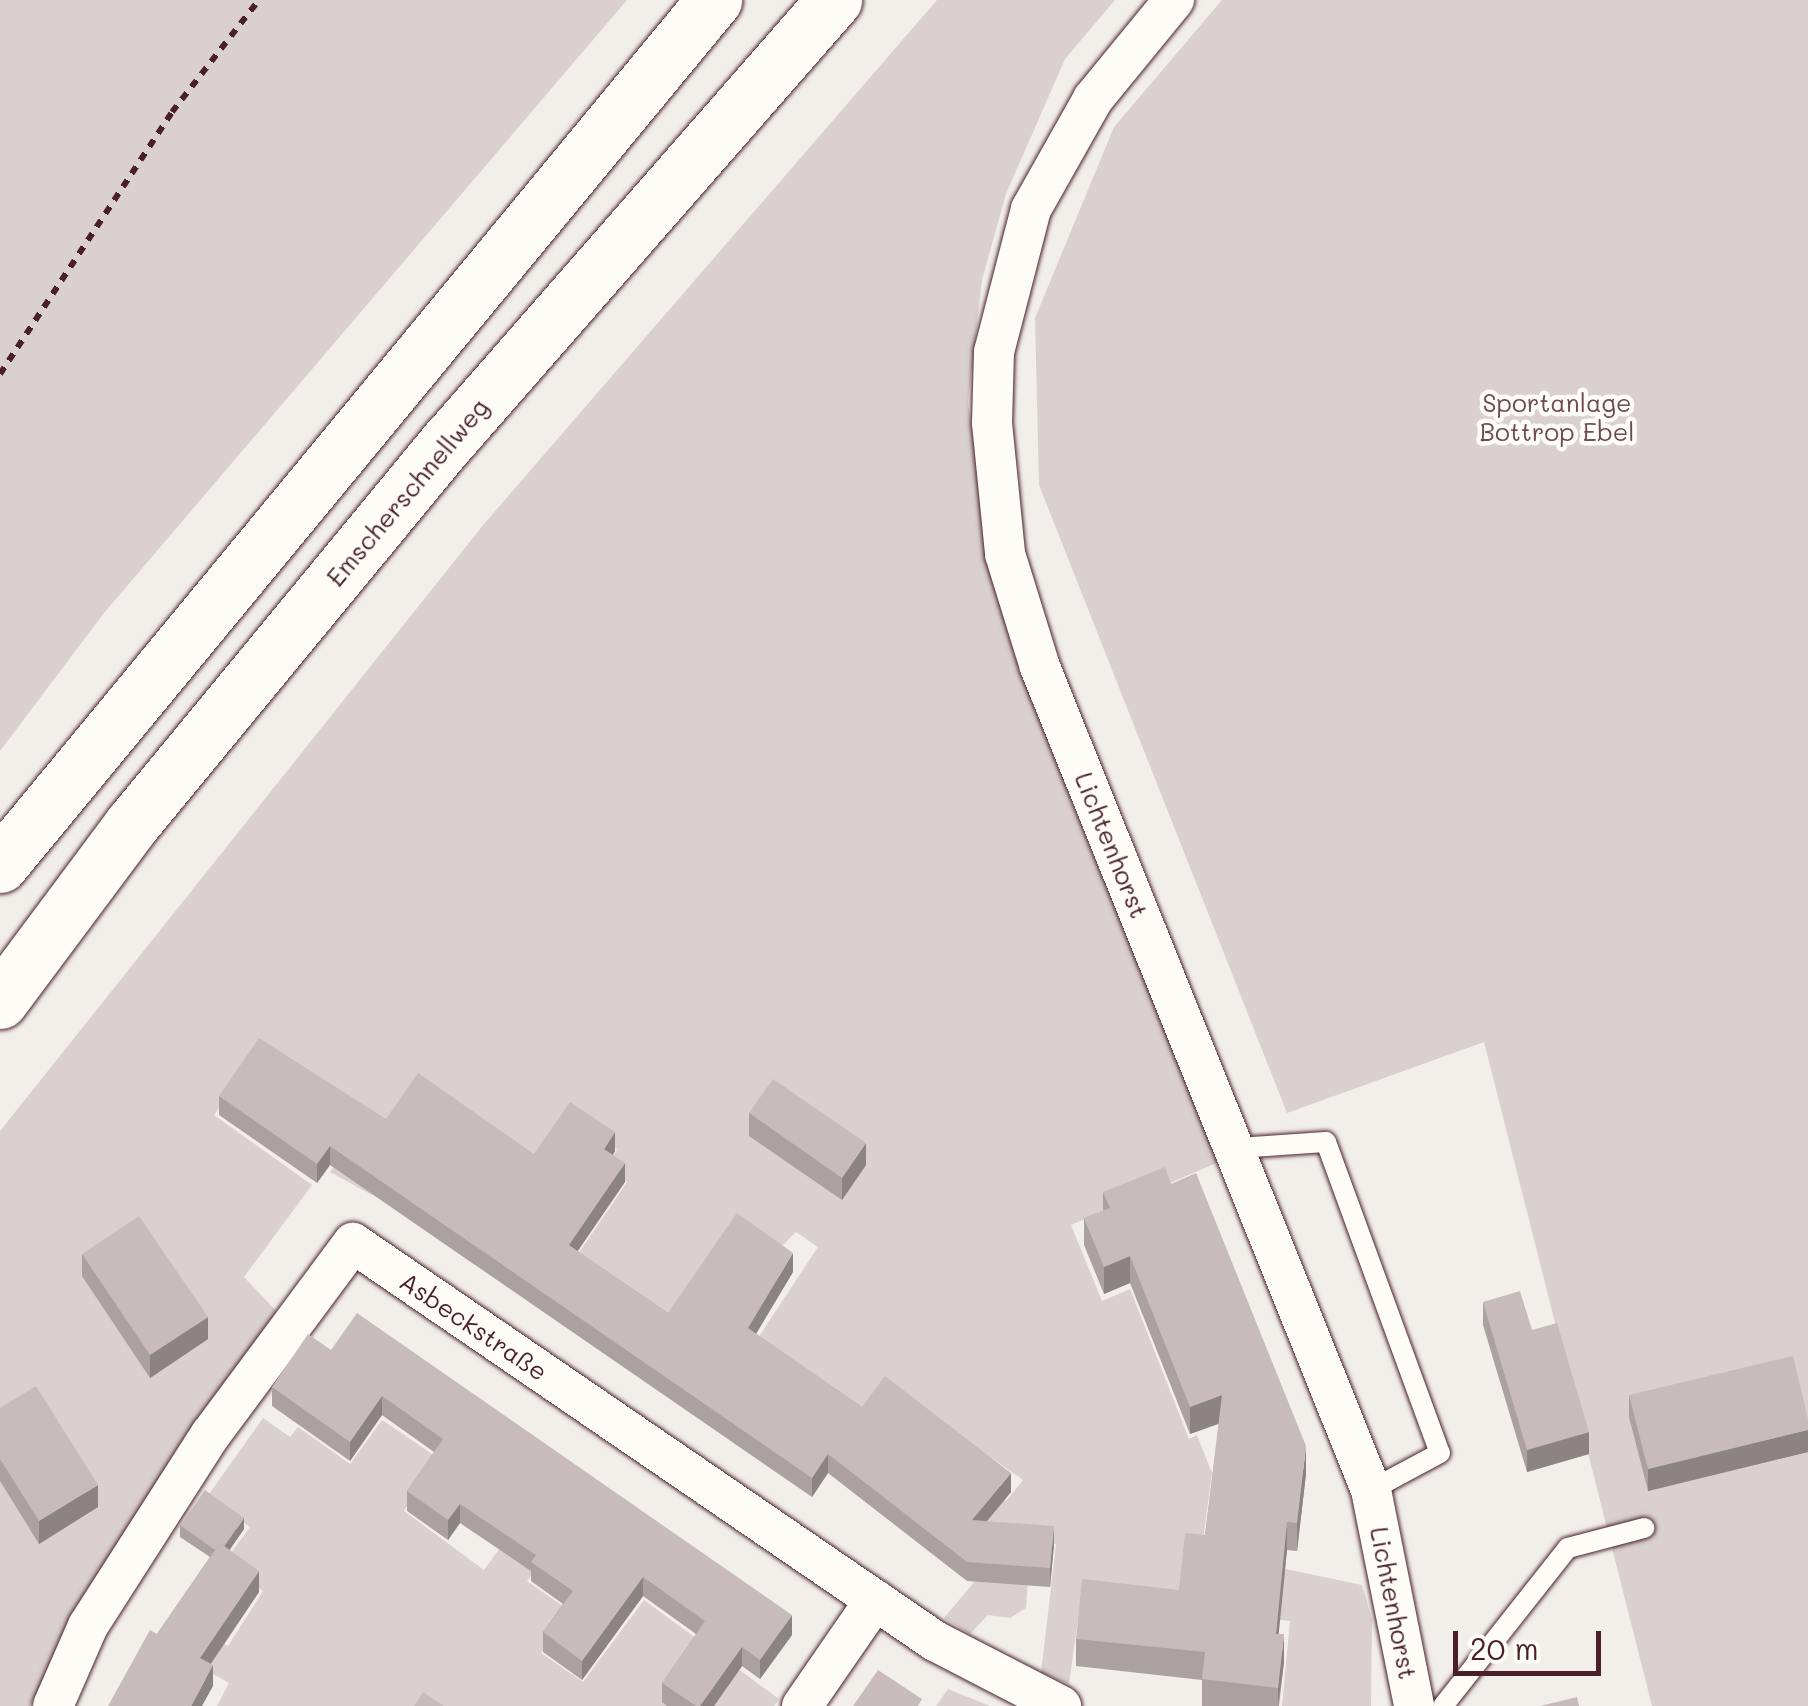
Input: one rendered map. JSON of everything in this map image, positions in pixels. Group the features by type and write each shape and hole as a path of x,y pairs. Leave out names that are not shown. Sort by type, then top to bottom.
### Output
{"highway":[{"path":"0,864 714,0"},
{"name":"Emscherschnellweg","path":"0,1000 132,824 449,440 834,0"}],"street":[{"name":"Lichtenhorst","path":"1174,0 1092,99 1031,209 994,352 992,423 1005,554 1040,667 1237,1148 1371,1490 1414,1706"},
{"name":"Asbeckstraße","path":"53,1706 88,1626 180,1482 353,1243 876,1600 1017,1689 1061,1706"},
{"path":"802,1706 876,1600"}],"lane":[{"path":"1237,1148 1326,1142 1440,1453 1371,1490"},
{"path":"1443,1706 1568,1548 1644,1528"}],"path":[{"path":"0,374 172,112 259,0"}],"green space":[{"path":"0,0 627,0 104,613 0,751"},
{"path":"937,0 1115,0 1065,59 1006,194 982,280 968,403 991,559 1226,1159 1071,1225 1102,1301 1130,1289 1189,1439 1197,1435 1212,1473 1203,1540 1218,1555 1362,1585 1372,1619 1371,1706 1282,1706 1290,1621 1210,1611 1080,1604 1069,1684 1041,1673 1056,1544 1031,1541 1026,1608 1010,1618 988,1615 970,1634 944,1618 1006,1544 959,1507 980,1480 1006,1501 1023,1480 992,1458 983,1469 862,1420 754,1344 818,1247 796,1232 689,1340 574,1260 627,1182 607,1167 617,1149 567,1116 534,1165 430,1117 372,1195 330,1172 366,1121 261,1048 214,1115 312,1185 244,1277 277,1312 194,1424 74,1616 30,1706 0,1706 0,1131 484,524"},
{"name":"Sportanlage Bottrop Ebel","path":"1222,0 1808,0 1808,1706 1652,1706 1484,1042 1287,1113 1039,485 1035,318 1114,127"},
{"path":"263,1418 290,1437 298,1427 350,1464 382,1420 438,1458 404,1511 484,1570 523,1516 557,1540 527,1581 570,1611 541,1653 583,1682 644,1600 779,1699 774,1706 217,1706 229,1683 163,1646 182,1619 228,1646 263,1591 224,1562 250,1527 207,1497"},
{"path":"948,1689 990,1706 936,1706"}],"building":[{"path":"259,1038 386,1119 418,1073 534,1154 570,1102 615,1132 604,1149 625,1163 569,1245 668,1313 737,1213 793,1253 748,1328 862,1407 885,1376 1011,1473 972,1520 1054,1526 1050,1568 967,1562 828,1454 812,1478 330,1146 317,1164 219,1096"},
{"path":"773,1079 866,1143 842,1178 749,1113"},
{"path":"1165,1167 1171,1184 1196,1173 1306,1446 1297,1523 1287,1522 1276,1634 1284,1634 1278,1688 1202,1679 1205,1652 1076,1639 1082,1579 1179,1590 1185,1533 1205,1535 1222,1395 1190,1407 1130,1256 1104,1267 1084,1218 1110,1208 1103,1192"},
{"path":"139,1216 208,1317 150,1355 82,1254"},
{"path":"1520,1291 1532,1330 1557,1323 1589,1432 1527,1450 1483,1302"},
{"path":"357,1313 792,1615 760,1660 742,1647 700,1706 662,1683 705,1621 643,1577 582,1661 543,1632 573,1591 531,1562 536,1555 460,1504 448,1520 407,1491 443,1439 382,1396 350,1442 272,1387 308,1334 331,1350"},
{"path":"1793,1356 1808,1430 1648,1469 1629,1395"},
{"path":"36,1386 98,1485 39,1521 0,1459 0,1408"},
{"path":"205,1490 244,1518 224,1546 220,1543 215,1550 180,1525"},
{"path":"220,1543 259,1571 200,1658 213,1665 191,1706 108,1706 150,1630 157,1634"},
{"path":"878,1670 922,1699 918,1706 853,1706"},
{"path":"423,1692 444,1706 414,1706"},
{"path":"1577,1697 1579,1706 1540,1706"}]}
